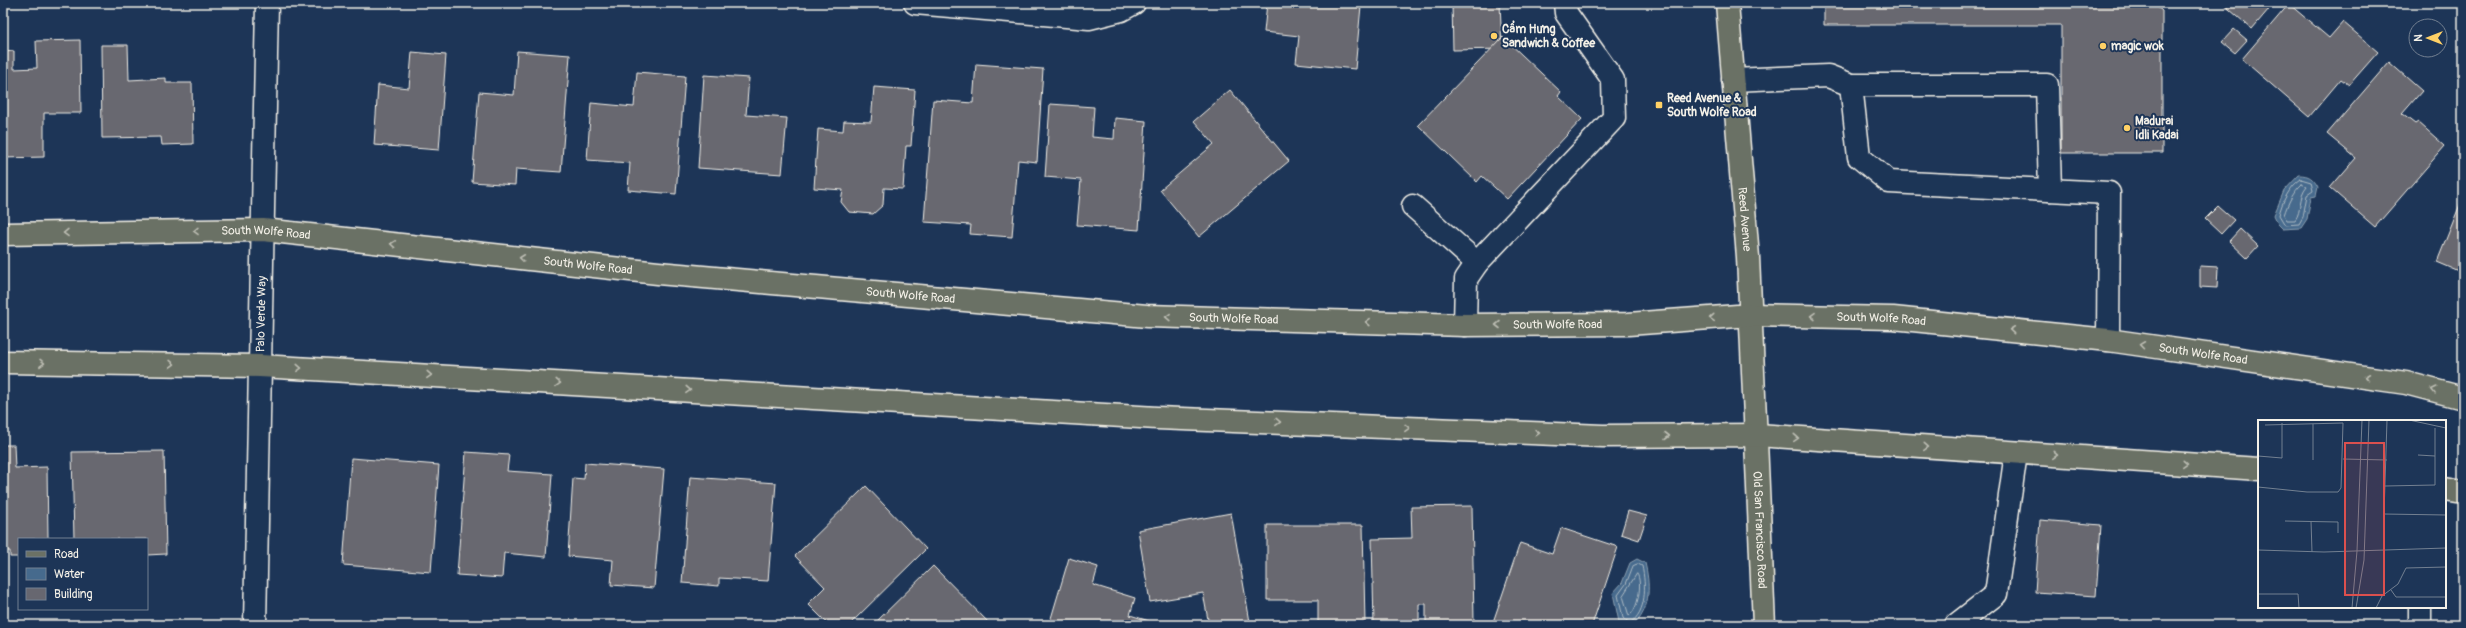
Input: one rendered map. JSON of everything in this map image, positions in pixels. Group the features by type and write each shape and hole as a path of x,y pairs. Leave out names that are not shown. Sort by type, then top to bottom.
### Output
{"main road":[{"name":"Reed Avenue","path":"1727,3 1748,246 1757,436"},
{"name":"South Wolfe Road","path":"3,234 263,230 658,273 1147,316 1465,325 1628,324 1751,315 1893,318 2108,340 2406,383 2463,398"},
{"path":"3,362 260,366 1157,418 1603,436 1757,436 2258,469"},
{"name":"Old San Francisco Road","path":"1757,436 1764,625"},
{"path":"2446,490 2463,492"}],"street":[{"name":"Palo Verde Way","path":"256,625 267,3"},
{"path":"916,3 1089,18 1121,10 1134,3"},
{"path":"1465,325 1466,279 1477,263 1614,118 1613,80 1566,13 1565,3"},
{"path":"1733,80 1828,76 1851,86 2047,85 2050,190"},
{"path":"1851,86 1859,157 1889,182 2109,193 2108,340"},
{"path":"1413,206 1477,263"},
{"path":"1956,625 1996,594 2016,453"},
{"path":"2420,608 2420,625"}],"water":[{"path":"2299,175 2308,176 2314,181 2318,187 2316,196 2311,197 2307,219 2301,228 2283,229 2278,224 2274,215 2284,191"},
{"path":"1637,559 1645,563 1648,579 1647,602 1636,623 1619,622 1613,593 1622,583 1630,563"}],"building":[{"path":"1267,3 1328,3 1361,6 1355,69 1296,63 1299,36 1264,32"},
{"path":"1452,3 1500,3 1502,49 1453,50"},
{"path":"1824,3 2153,3 2162,11 2162,153 2061,153 2061,25 1824,25"},
{"path":"2222,3 2274,3 2252,29"},
{"path":"2289,4 2329,38 2343,22 2378,52 2349,85 2341,79 2309,117 2242,59"},
{"path":"2234,29 2247,40 2235,53 2222,42"},
{"path":"1503,37 1561,92 1558,96 1582,119 1507,199 1482,176 1477,182 1418,125"},
{"path":"80,40 81,113 44,113 44,157 3,158 3,52 14,51 14,69 37,68 36,41"},
{"path":"101,45 128,45 129,80 166,78 166,83 192,83 193,144 162,145 161,137 102,138"},
{"path":"517,51 570,55 561,172 516,169 515,185 472,182 479,92 514,95"},
{"path":"412,52 446,55 439,150 374,145 378,85 409,88"},
{"path":"2389,62 2422,91 2402,114 2415,124 2418,122 2445,146 2375,227 2330,188 2356,158 2327,134"},
{"path":"976,64 1043,69 1037,162 1018,160 1012,237 970,234 971,225 924,222 933,100 973,103"},
{"path":"637,72 685,76 676,194 628,190 630,163 587,160 591,103 634,107"},
{"path":"704,75 749,78 746,115 787,118 782,174 698,168"},
{"path":"874,87 915,90 911,146 906,146 903,189 884,188 883,205 873,214 849,212 841,202 843,190 814,188 818,129 843,131 844,121 871,122"},
{"path":"1230,90 1289,161 1199,237 1160,190 1214,144 1194,121"},
{"path":"1050,104 1094,107 1092,137 1114,139 1115,118 1146,121 1139,230 1077,225 1081,180 1045,177"},
{"path":"2463,197 2463,273 2437,262"},
{"path":"2218,206 2234,220 2221,234 2205,219"},
{"path":"2240,229 2258,246 2247,258 2229,241"},
{"path":"2200,266 2218,267 2217,288 2200,287"},
{"path":"3,445 14,445 15,468 47,467 48,538 18,538 18,557 10,557 10,551 3,551"},
{"path":"164,451 166,554 148,555 148,538 74,538 72,452"},
{"path":"466,452 509,455 507,471 552,474 546,557 504,553 502,578 457,575"},
{"path":"351,458 439,465 431,572 343,565"},
{"path":"585,463 664,469 654,588 611,585 613,560 568,556 573,478 584,479"},
{"path":"690,477 776,483 768,581 719,578 719,586 682,583"},
{"path":"866,486 926,549 849,625 829,625 808,604 825,587 795,556"},
{"path":"1472,506 1474,622 1426,623 1426,604 1419,604 1419,625 1374,625 1372,539 1412,538 1411,507"},
{"path":"1628,511 1647,516 1639,540 1621,534"},
{"path":"1231,513 1250,622 1235,625 1209,625 1203,593 1150,602 1138,530"},
{"path":"2040,520 2101,525 2096,596 2035,592"},
{"path":"1267,525 1363,525 1365,625 1318,625 1318,600 1267,600"},
{"path":"1561,528 1618,547 1592,625 1492,625 1520,543 1552,554"},
{"path":"1069,558 1098,567 1093,585 1135,598 1130,615 1149,621 1148,625 1049,625"},
{"path":"933,566 991,625 873,625"}],"place":[{"name":"Cẩm Hưng Sandwich & Coffee","path":"1494,36"},
{"name":"magic wok","path":"2103,46"},
{"name":"Reed Avenue & South Wolfe Road","path":"1659,105"},
{"name":"Madurai Idli Kadai","path":"2127,128"}]}
